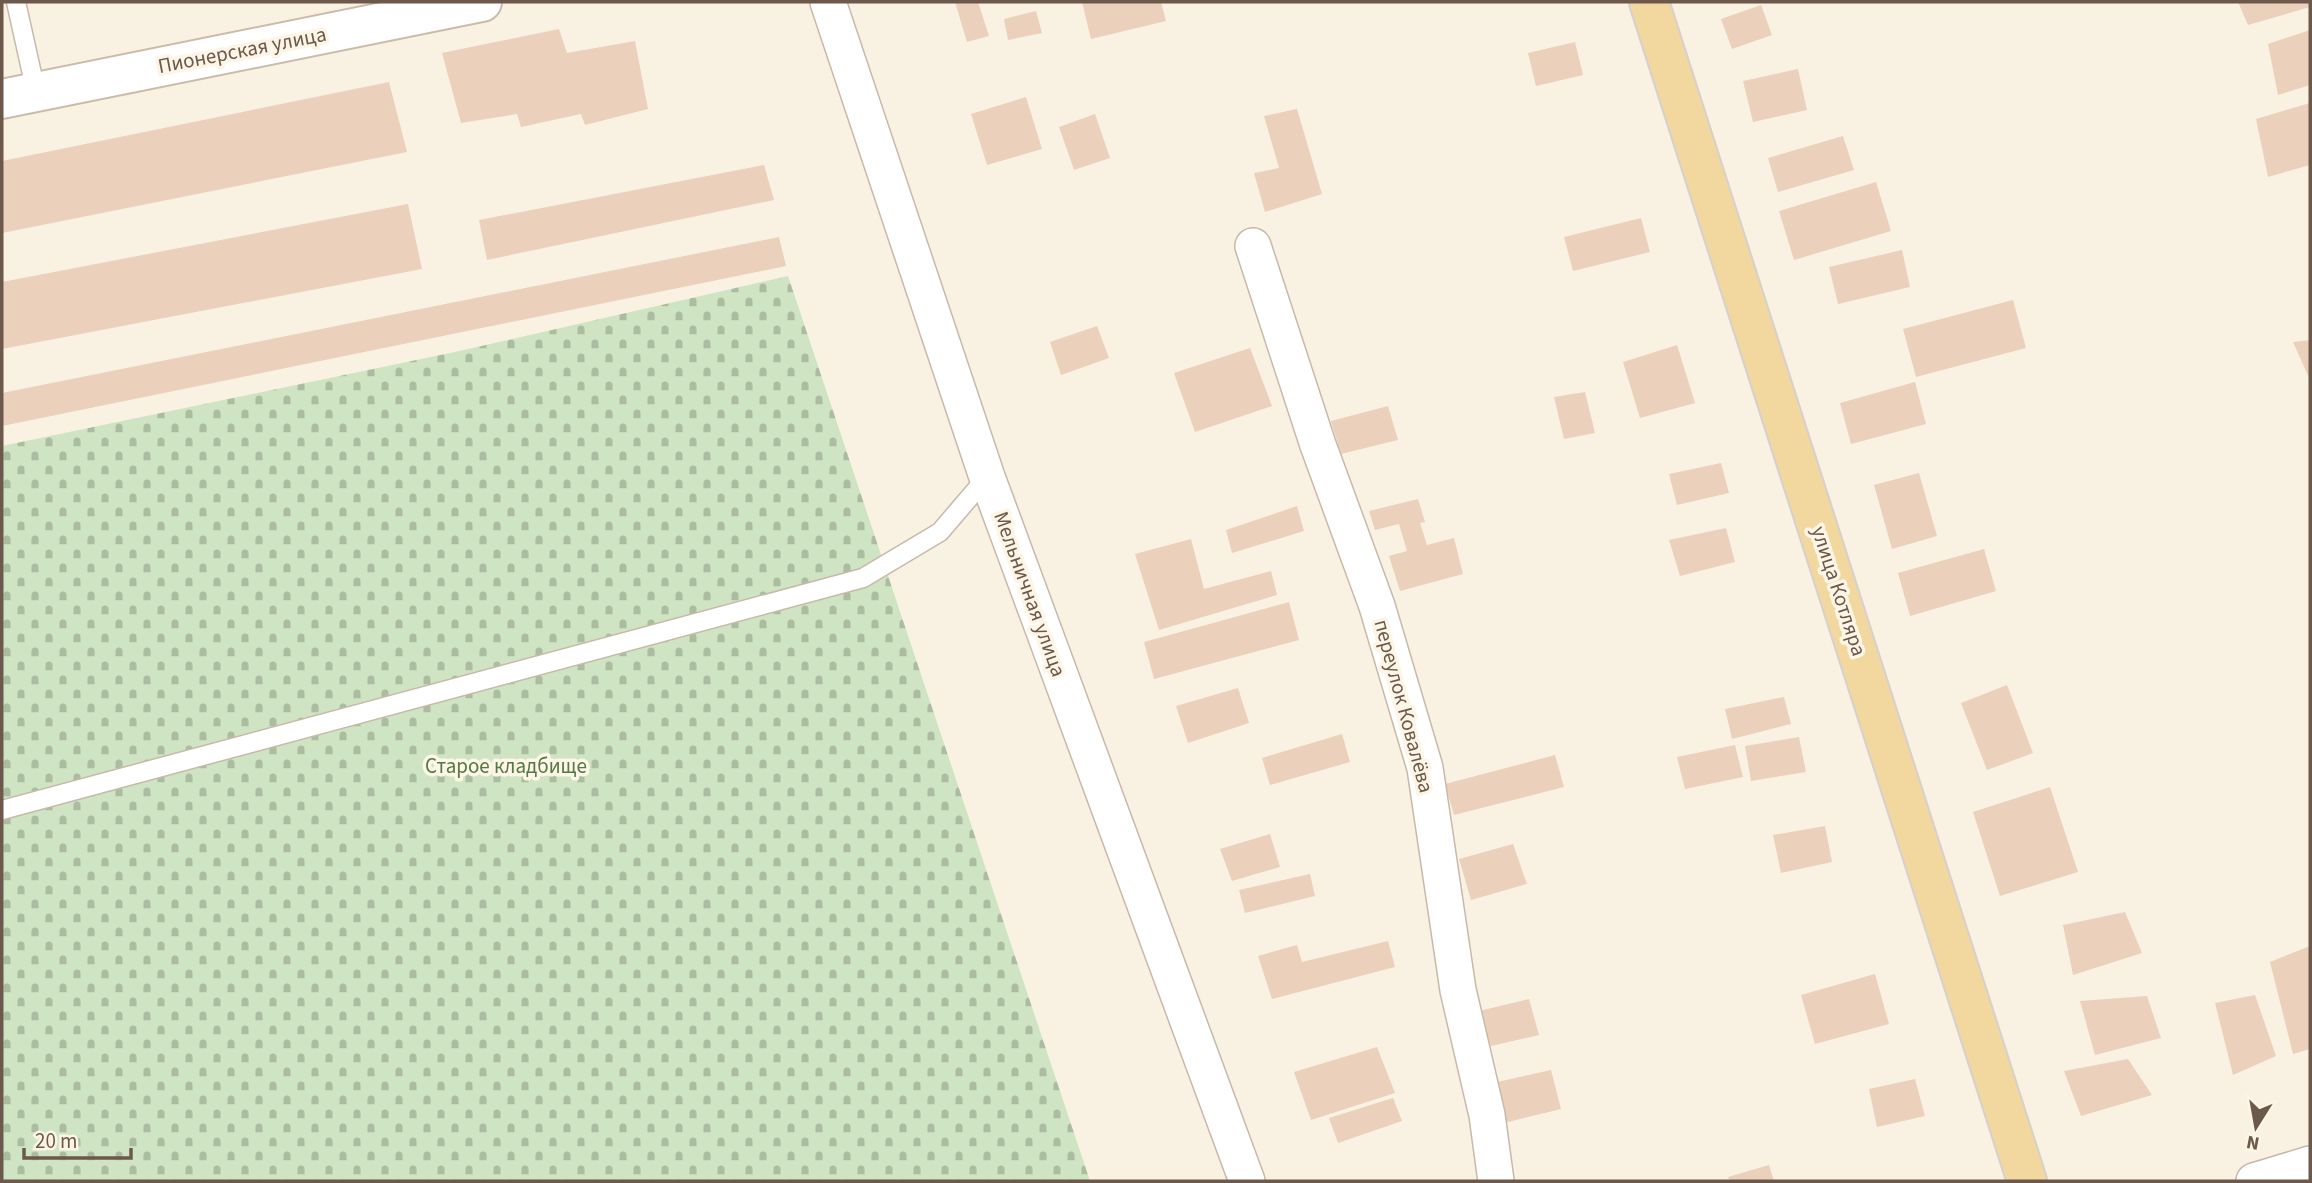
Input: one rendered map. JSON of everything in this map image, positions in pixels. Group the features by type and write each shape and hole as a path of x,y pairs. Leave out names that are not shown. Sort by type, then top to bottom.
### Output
{"main road":[{"name":"улица Котляра","path":"1648,2 2026,1181"}],"street":[{"name":"Пионерская улица","path":"19,96 482,2"},
{"name":"Мельничная улица","path":"828,2 986,477 1247,1181"},
{"name":"переулок Ковалёва","path":"1253,246 1318,445 1377,606 1425,768 1458,990 1487,1115 1496,1181"},
{"path":"2254,1181 2310,1164"}],"lane":[{"path":"16,2 19,96"},
{"path":"2,810 863,578 940,532 986,477"}],"green space":[{"name":"Старое кладбище","path":"788,276 1090,1181 2,1181 2,446 455,352"}],"building":[{"path":"955,2 978,2 989,36 967,42"},
{"path":"1082,2 1161,2 1166,21 1091,39"},
{"path":"2238,2 2310,2 2310,7 2248,25"},
{"path":"1761,5 1772,35 1732,49 1721,19"},
{"path":"1036,11 1042,33 1008,40 1004,19"},
{"path":"559,29 567,53 635,41 648,109 585,125 581,114 521,127 517,114 461,123 442,53"},
{"path":"2310,30 2310,85 2278,95 2268,44"},
{"path":"1575,42 1583,75 1536,86 1528,53"},
{"path":"1798,69 1807,110 1753,122 1743,81"},
{"path":"389,82 407,152 2,233 2,161"},
{"path":"1026,97 1042,149 987,165 971,114"},
{"path":"2310,103 2310,165 2268,177 2256,119"},
{"path":"1297,109 1322,194 1265,212 1254,173 1279,168 1264,116"},
{"path":"1095,114 1110,158 1074,170 1059,127"},
{"path":"1843,136 1854,170 1778,192 1768,158"},
{"path":"764,165 774,200 487,260 479,220"},
{"path":"1876,182 1891,231 1794,260 1779,211"},
{"path":"408,204 422,269 2,349 2,282"},
{"path":"1641,218 1650,252 1573,271 1564,237"},
{"path":"779,237 786,266 2,426 2,393"},
{"path":"1902,250 1910,287 1838,304 1829,267"},
{"path":"2013,300 2026,348 1916,377 1903,329"},
{"path":"1097,326 1109,358 1061,375 1050,342"},
{"path":"2310,340 2310,380 2293,342"},
{"path":"1677,345 1695,403 1640,418 1623,362"},
{"path":"1250,348 1272,406 1195,432 1174,373"},
{"path":"1915,382 1926,424 1851,444 1840,403"},
{"path":"1585,392 1595,433 1564,439 1554,397"},
{"path":"1388,406 1398,440 1341,454 1331,421"},
{"path":"1721,463 1729,493 1677,505 1669,474"},
{"path":"1919,473 1937,536 1892,549 1874,485"},
{"path":"1418,499 1425,522 1420,523 1427,545 1454,538 1463,574 1400,591 1389,556 1407,551 1399,524 1375,530 1369,511"},
{"path":"1297,506 1304,531 1232,553 1226,530"},
{"path":"1726,528 1735,562 1680,576 1669,540"},
{"path":"1191,539 1204,589 1271,571 1277,595 1159,630 1135,554"},
{"path":"1984,549 1996,591 1910,616 1898,573"},
{"path":"1289,602 1299,640 1154,679 1144,642"},
{"path":"2007,685 2033,753 1987,770 1961,703"},
{"path":"1238,688 1249,723 1188,743 1176,706"},
{"path":"1784,697 1791,724 1732,739 1725,709"},
{"path":"1342,734 1350,762 1270,785 1262,758"},
{"path":"1799,737 1806,772 1751,781 1745,746"},
{"path":"1735,745 1743,777 1685,789 1677,757"},
{"path":"1555,755 1564,787 1454,815 1445,784"},
{"path":"2050,787 2078,872 2000,896 1973,812"},
{"path":"1825,826 1832,862 1781,873 1773,835"},
{"path":"1270,834 1280,867 1232,881 1220,849"},
{"path":"1513,844 1527,884 1471,900 1459,859"},
{"path":"1310,874 1315,896 1245,913 1239,890"},
{"path":"2125,912 2142,953 2073,975 2063,925"},
{"path":"1388,941 1395,967 1272,999 1258,956 1297,945 1302,962"},
{"path":"2310,946 2310,1049 2293,1054 2270,962"},
{"path":"1875,974 1889,1024 1815,1044 1801,995"},
{"path":"2255,995 2276,1056 2233,1075 2215,1003"},
{"path":"2147,996 2161,1038 2095,1055 2080,1001"},
{"path":"1529,999 1539,1035 1491,1046 1479,1011"},
{"path":"1377,1047 1395,1093 1311,1120 1294,1072"},
{"path":"2128,1059 2152,1095 2081,1116 2064,1071"},
{"path":"1551,1070 1561,1109 1504,1123 1493,1083"},
{"path":"1915,1079 1925,1116 1877,1127 1869,1089"},
{"path":"1393,1098 1402,1121 1338,1143 1329,1118"},
{"path":"1769,1165 1774,1181 1730,1181 1728,1177"}]}
